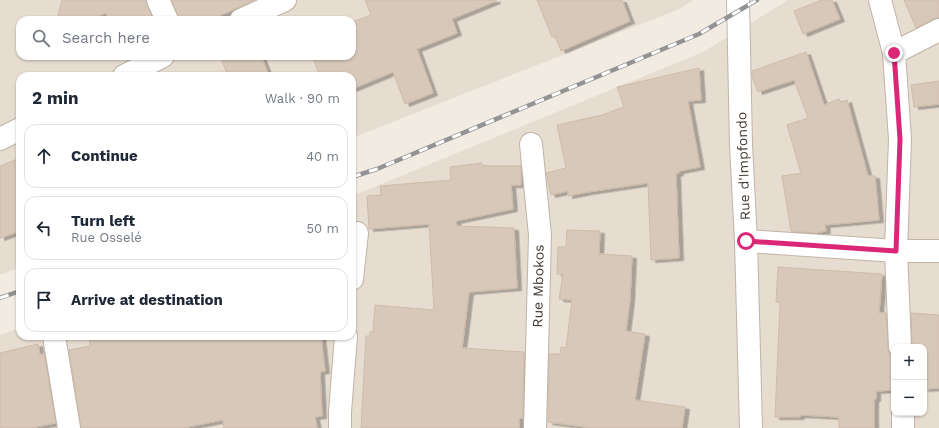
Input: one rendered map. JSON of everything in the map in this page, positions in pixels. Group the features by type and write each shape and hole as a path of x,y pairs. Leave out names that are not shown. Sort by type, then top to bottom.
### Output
{"street":[{"path":"158,0 165,16"},
{"path":"250,16 285,0"},
{"name":"Rue d'Impfondo","path":"738,0 741,145 746,241 751,428"},
{"path":"880,0 894,53 900,139 896,251 900,344"},
{"path":"894,53 939,30"},
{"path":"132,72 155,60"},
{"path":"0,139 16,131"},
{"name":"Rue Mbokos","path":"531,144 540,235 535,428"},
{"path":"356,242 357,233"},
{"path":"746,241 896,251 939,251"},
{"path":"55,340 69,428"},
{"path":"340,428 346,340"},
{"path":"903,416 903,428"}],"shaded area":[{"path":"0,0 694,0 677,10 356,136 356,72 16,72 16,269 0,275"},
{"path":"788,0 939,0 939,428 0,428 0,335 16,329 16,340 356,340 356,194 703,52"}],"building":[{"path":"62,0 146,0 152,16 107,16 106,13 99,16 58,16"},
{"path":"172,0 255,0 219,16 178,16"},
{"path":"365,0 496,0 452,19 457,33 417,49 433,93 405,104 393,72 356,87 356,72 318,72 314,60 356,60 356,21 371,15"},
{"path":"537,0 622,0 630,21 561,51 555,36 552,37"},
{"path":"822,0 832,0 840,19 803,34 794,11"},
{"path":"904,0 939,0 939,18 933,19 916,28"},
{"path":"806,52 824,105 839,99 841,102 847,100 868,176 875,176 879,220 825,225 826,231 816,233 791,231 782,176 801,173 787,125 808,118 794,80 758,92 752,76 752,71"},
{"path":"222,60 263,60 267,72 226,72"},
{"path":"699,68 701,100 688,101 700,167 679,171 679,173 676,174 679,258 651,260 648,183 568,196 568,191 551,195 546,173 566,168 557,125 602,115 624,107 617,87"},
{"path":"939,81 939,104 914,107 911,85"},
{"path":"16,160 16,232 0,238 0,166"},
{"path":"482,163 482,166 521,166 521,185 511,185 513,209 456,221 457,226 514,228 517,288 469,292 462,348 524,352 523,418 519,418 519,428 361,428 366,336 370,336 370,332 373,332 375,305 434,310 429,224 369,229 367,196 381,195 380,186 451,180 450,167"},
{"path":"567,230 600,231 599,254 632,256 630,299 626,331 645,334 635,400 685,407 682,428 592,428 548,422 549,354 560,354 561,347 566,348 572,300 559,299 563,274 557,274 558,247 566,247"},
{"path":"778,267 882,274 879,313 886,313 888,348 891,355 891,390 876,391 876,399 874,399 874,428 839,428 839,417 800,415 800,417 775,417 780,303 776,302"},
{"path":"911,313 939,315 939,388 927,389 927,344 912,344"},
{"path":"89,340 321,340 325,371 320,372 322,416 315,417 317,428 224,428 223,420 183,428 81,428 69,350 90,346"},
{"path":"38,344 40,355 44,354 56,423 31,428 0,428 0,353"}],"railway":[{"path":"356,176 377,169 699,34 757,0"},
{"path":"0,298 16,292"}],"route":[{"path":"746,241 896,251 900,179 900,139 894,53"}]}
